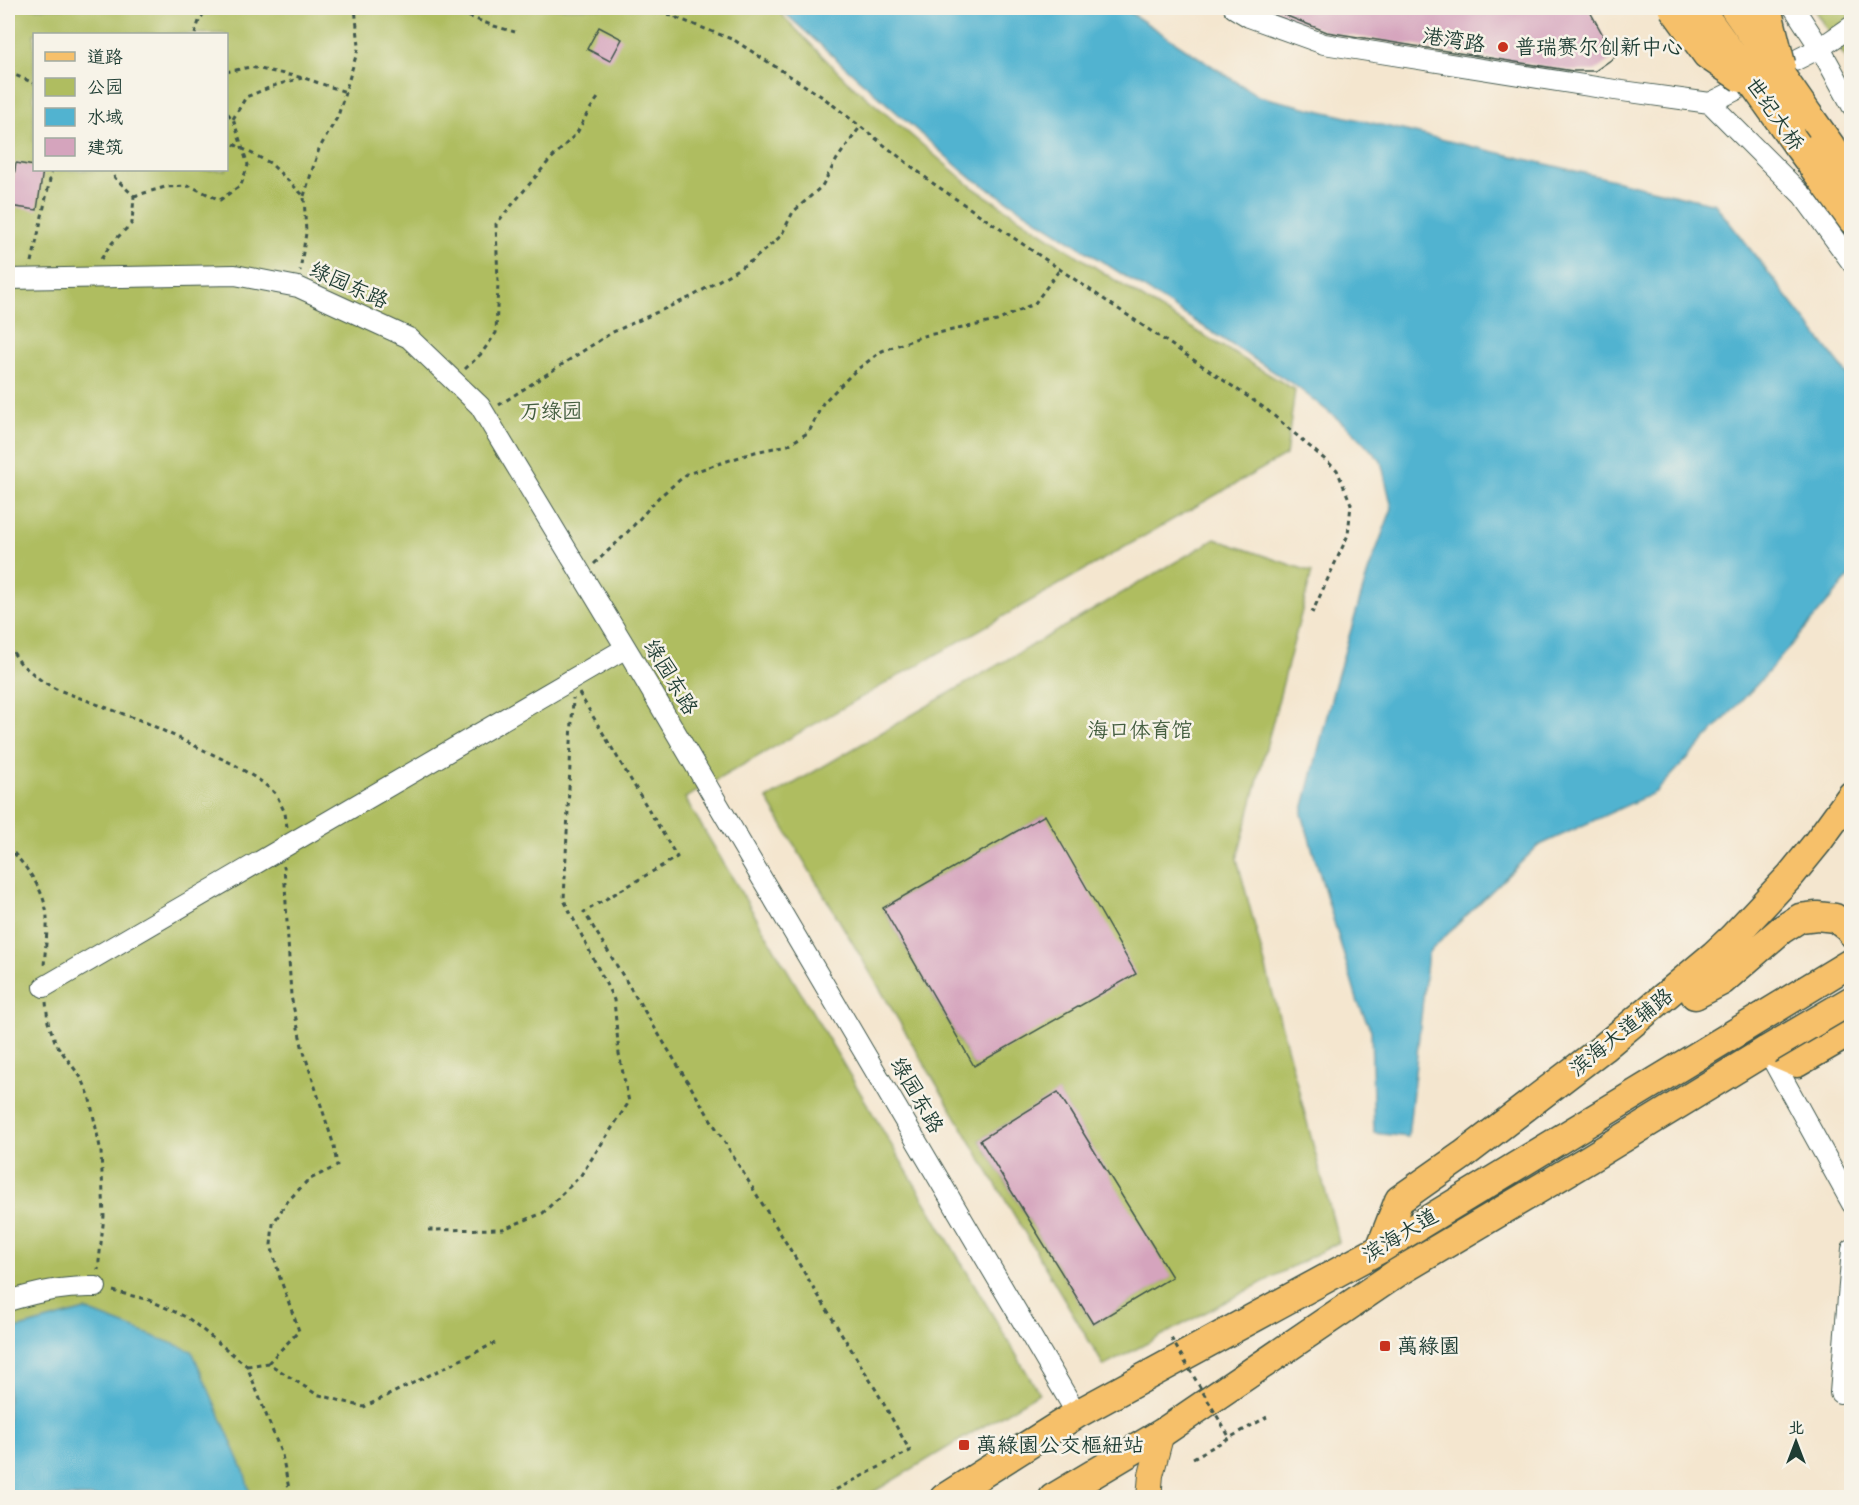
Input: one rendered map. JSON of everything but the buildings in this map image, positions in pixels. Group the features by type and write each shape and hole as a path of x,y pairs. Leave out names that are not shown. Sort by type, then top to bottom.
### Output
{"highway":[{"path":"1673,8 1707,55 1772,85 1767,8"},
{"name":"世纪大桥","path":"1699,8 1772,85 1851,176"},
{"name":"世纪大桥","path":"1734,8 1772,85 1851,220"},
{"name":"滨海大道辅路","path":"1380,1249 1399,1200 1463,1155 1603,1048 1714,955 1791,874 1817,843 1851,795"},
{"path":"1380,1249 1416,1206 1514,1137 1695,994 1755,939 1784,907 1851,820"},
{"path":"1695,994 1722,981 1781,930 1800,918 1817,916 1835,918 1851,933"},
{"name":"滨海大道","path":"944,1497 1077,1414 1380,1249 1851,963"},
{"path":"1767,1050 1797,1063 1845,1035 1851,974"},
{"name":"滨海大道","path":"1053,1497 1162,1433 1397,1273 1851,1000"}],"main road":[{"path":"1149,1497 1151,1475 1162,1433"}],"street":[{"name":"港湾路","path":"1234,8 1249,17 1324,44 1710,103"},
{"path":"1794,8 1820,48 1851,106"},
{"path":"1851,26 1820,48 1710,103 1803,196 1851,263"},
{"name":"绿园东路","path":"8,279 235,275 298,287 409,338 480,406 626,648 1077,1414"},
{"path":"44,987 626,648"},
{"path":"1767,1050 1851,1204"},
{"path":"1840,1392 1851,1249"},
{"path":"8,1301 72,1286 96,1287"}],"path":[{"path":"195,33 207,8"},
{"path":"298,287 306,233 304,196 319,149 338,116 359,46 355,8"},
{"path":"406,8 447,8 515,32"},
{"path":"651,8 734,40 824,98 934,184 1266,409 1337,470 1351,504 1348,535 1312,613"},
{"path":"675,8 676,18"},
{"path":"228,72 250,68 304,78 346,92"},
{"path":"8,72 33,83"},
{"path":"233,119 246,98 276,85 304,78"},
{"path":"453,380 481,354 496,333 498,283 496,224 548,162 577,133 600,95"},
{"path":"134,196 165,188 190,186 220,200 241,185 248,165 233,119 228,114"},
{"path":"485,414 611,333 693,296 753,260 781,236 793,212 822,186 837,159 860,127"},
{"path":"228,141 270,163 304,196"},
{"path":"29,279 52,171"},
{"path":"112,171 115,178 134,196"},
{"path":"88,278 112,243 132,223 134,196"},
{"path":"582,575 626,535 659,497 687,474 738,457 788,446 809,432 823,403 855,371 882,351 923,336 997,321 1035,303 1060,268"},
{"path":"8,645 21,664 56,689 146,722 235,765 276,794 285,813 291,996 302,1046 334,1146 337,1166 308,1180 286,1203 273,1224 271,1245 299,1331 268,1363 247,1366"},
{"path":"573,684 677,857 584,912 876,1390 910,1451 820,1497"},
{"path":"428,1230 503,1229 543,1213 581,1175 629,1102 619,1054 614,1000 564,900 573,695"},
{"path":"8,846 39,888 47,911 44,987 48,1022 56,1044 82,1078 89,1095 100,1152 104,1216 96,1287 149,1300 188,1318 247,1366 282,1455 291,1497"},
{"path":"1171,1338 1230,1438"},
{"path":"268,1363 316,1394 364,1407 495,1343"},
{"path":"1193,1458 1267,1417"}],"green space":[{"name":"万绿园","path":"8,8 775,8 846,80 972,187 1150,303 1295,390 1286,455 685,798 1039,1393 865,1497 249,1497 85,1310 8,1331"},
{"path":"1813,8 1851,8 1851,67"},
{"name":"海口体育馆","path":"1215,539 1312,572 1237,859 1339,1242 1104,1366 767,799","holes":["1044,816 974,1066 883,908","1058,1093 1171,1277 1093,1324 980,1140"]}],"water":[{"path":"779,8 1123,8 1258,96 1715,204 1851,379 1851,575 1763,678 1656,792 1538,846 1428,953 1408,1137 1374,1133 1371,1030 1358,1003 1302,814 1335,684 1368,572 1392,508 1381,461 1354,432 1296,386 966,174"},
{"path":"85,1310 192,1351 244,1471 251,1497 8,1497 8,1331"}],"place":[{"name":"普瑞赛尔创新中心","path":"1503,47"},
{"name":"萬綠園","path":"1385,1346"},
{"name":"萬綠園公交樞紐站","path":"964,1445"}]}
